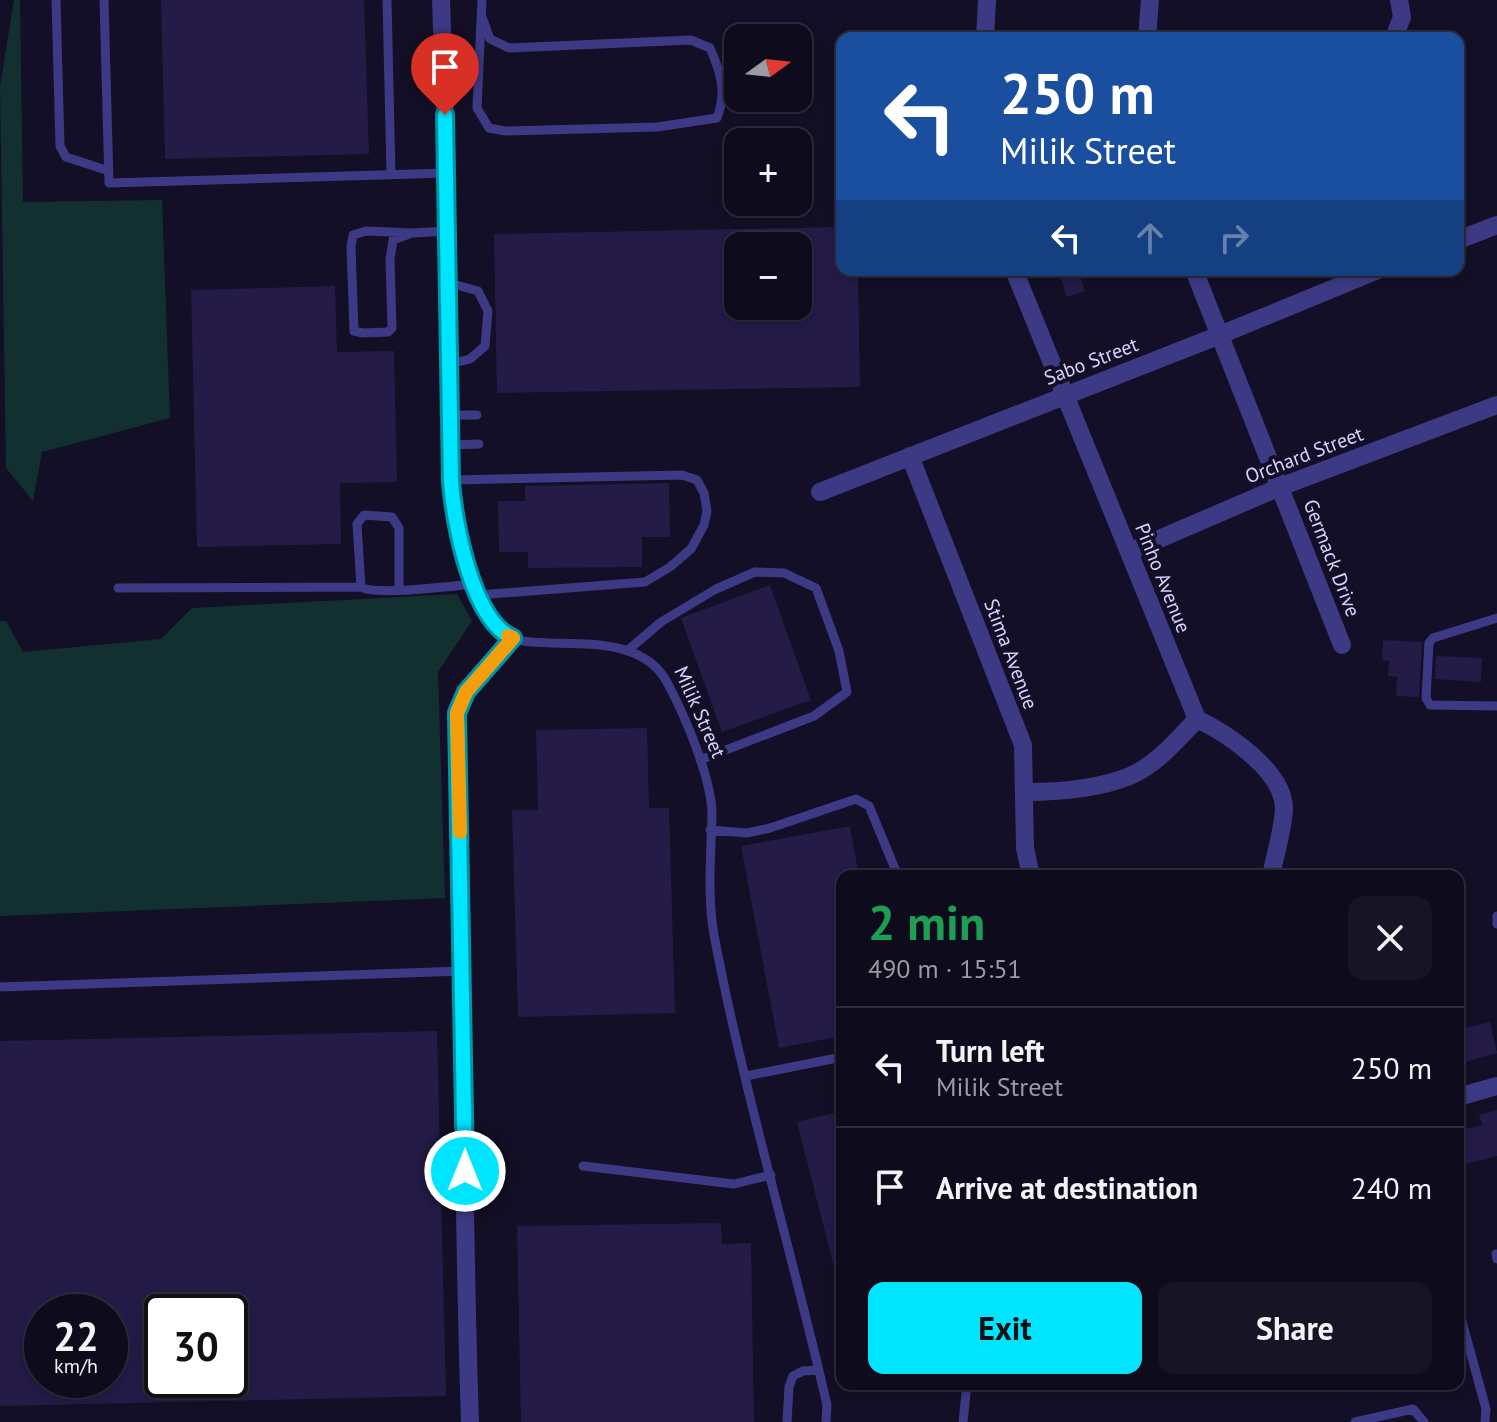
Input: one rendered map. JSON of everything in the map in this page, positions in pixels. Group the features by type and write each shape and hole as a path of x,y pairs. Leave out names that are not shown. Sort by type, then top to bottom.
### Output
{"street":[{"path":"441,0 447,173"},
{"path":"985,32 987,0"},
{"path":"1147,32 1150,0"},
{"path":"1396,32 1402,17 1399,0"},
{"path":"1464,238 1497,225"},
{"name":"Pinho Avenue","path":"1016,276 1197,719"},
{"name":"Germack Drive","path":"1196,276 1342,645"},
{"name":"Sabo Street","path":"820,492 1363,276"},
{"name":"Orchard Street","path":"1129,552 1280,487 1497,405"},
{"name":"Stima Avenue","path":"910,456 1023,745 1025,848 1030,870"},
{"path":"467,1414 457,713 466,692 513,638"},
{"path":"1025,792 1075,789 1130,776 1158,757 1197,719 1218,729 1268,770 1277,782 1284,808 1272,870"},
{"path":"1464,1095 1497,1086"}],"lane":[{"path":"56,0 60,146 66,157 109,171"},
{"path":"104,0 109,183 447,173 454,516 473,584 492,621 513,638"},
{"path":"387,0 391,175"},
{"path":"482,0 477,108 489,128 505,131 657,127 717,118 723,102 722,75 710,48 691,40 509,48 490,39 482,17"},
{"path":"412,233 393,240 390,259 392,328 388,332 354,331 353,235 366,231 448,231"},
{"path":"449,283 478,291 488,311 485,346 470,359 450,364"},
{"path":"451,415 477,415"},
{"path":"451,445 479,444"},
{"path":"451,480 682,475 697,480 704,493 707,511 704,525 691,549 645,582 479,595"},
{"path":"361,587 357,524 364,515 378,514 392,517 399,528 399,589"},
{"path":"627,651 661,622 716,589 755,572 784,573 816,588 839,651 847,692 814,716 700,760"},
{"path":"118,588 361,587 366,590 473,584"},
{"path":"1497,618 1433,638 1429,643 1426,698 1430,705 1497,706"},
{"name":"Milik Street","path":"513,638 521,642 595,644 640,654 654,663 668,682 700,760 712,813 709,894 714,933 819,1370 827,1405 826,1422"},
{"path":"710,830 747,833 856,799 869,806 896,870"},
{"path":"1497,916 1497,924"},
{"path":"0,987 463,971"},
{"path":"746,1076 836,1058"},
{"path":"583,1166 734,1184 771,1175"},
{"path":"1464,1329 1486,1409 1485,1422"},
{"path":"787,1422 789,1387 793,1376 803,1371 819,1370"},
{"path":"963,1422 966,1390"},
{"path":"1355,1422 1413,1409 1424,1422"}],"green space":[{"path":"14,0 20,0 23,202 162,200 170,418 42,452 33,501 6,468 0,86"},
{"path":"457,594 472,621 438,672 445,898 0,916 0,621 6,621 23,652 161,639 192,608"}],"building":[{"path":"161,0 364,0 369,154 165,159"},
{"path":"836,227 836,276 858,276 860,387 497,393 494,234"},
{"path":"1060,276 1080,276 1085,291 1067,297"},
{"path":"335,286 337,352 394,351 397,482 340,483 341,544 197,547 191,290"},
{"path":"669,483 670,537 642,537 642,567 528,568 528,552 499,552 498,501 525,501 525,486"},
{"path":"770,585 811,700 722,732 681,618"},
{"path":"1383,640 1422,642 1419,697 1396,696 1397,677 1388,676 1389,661 1382,660"},
{"path":"1436,656 1482,658 1481,682 1435,679"},
{"path":"647,728 649,808 669,808 675,1013 518,1017 512,810 538,810 536,730"},
{"path":"850,826 858,870 836,870 836,1037 779,1048 741,846"},
{"path":"1490,1022 1497,1053 1464,1062 1464,1028"},
{"path":"437,1031 446,1396 0,1406 0,1041"},
{"path":"1497,1110 1497,1156 1464,1164 1464,1130 1482,1125 1479,1115"},
{"path":"836,1112 836,1275 797,1122"},
{"path":"721,1223 722,1244 751,1243 754,1422 521,1422 517,1226"}],"slow traffic":[{"path":"460,832 457,713 466,692 513,638 508,636"}],"route":[{"path":"445,115 454,516 473,584 492,621 513,638 466,692 457,713 465,1171"}]}
